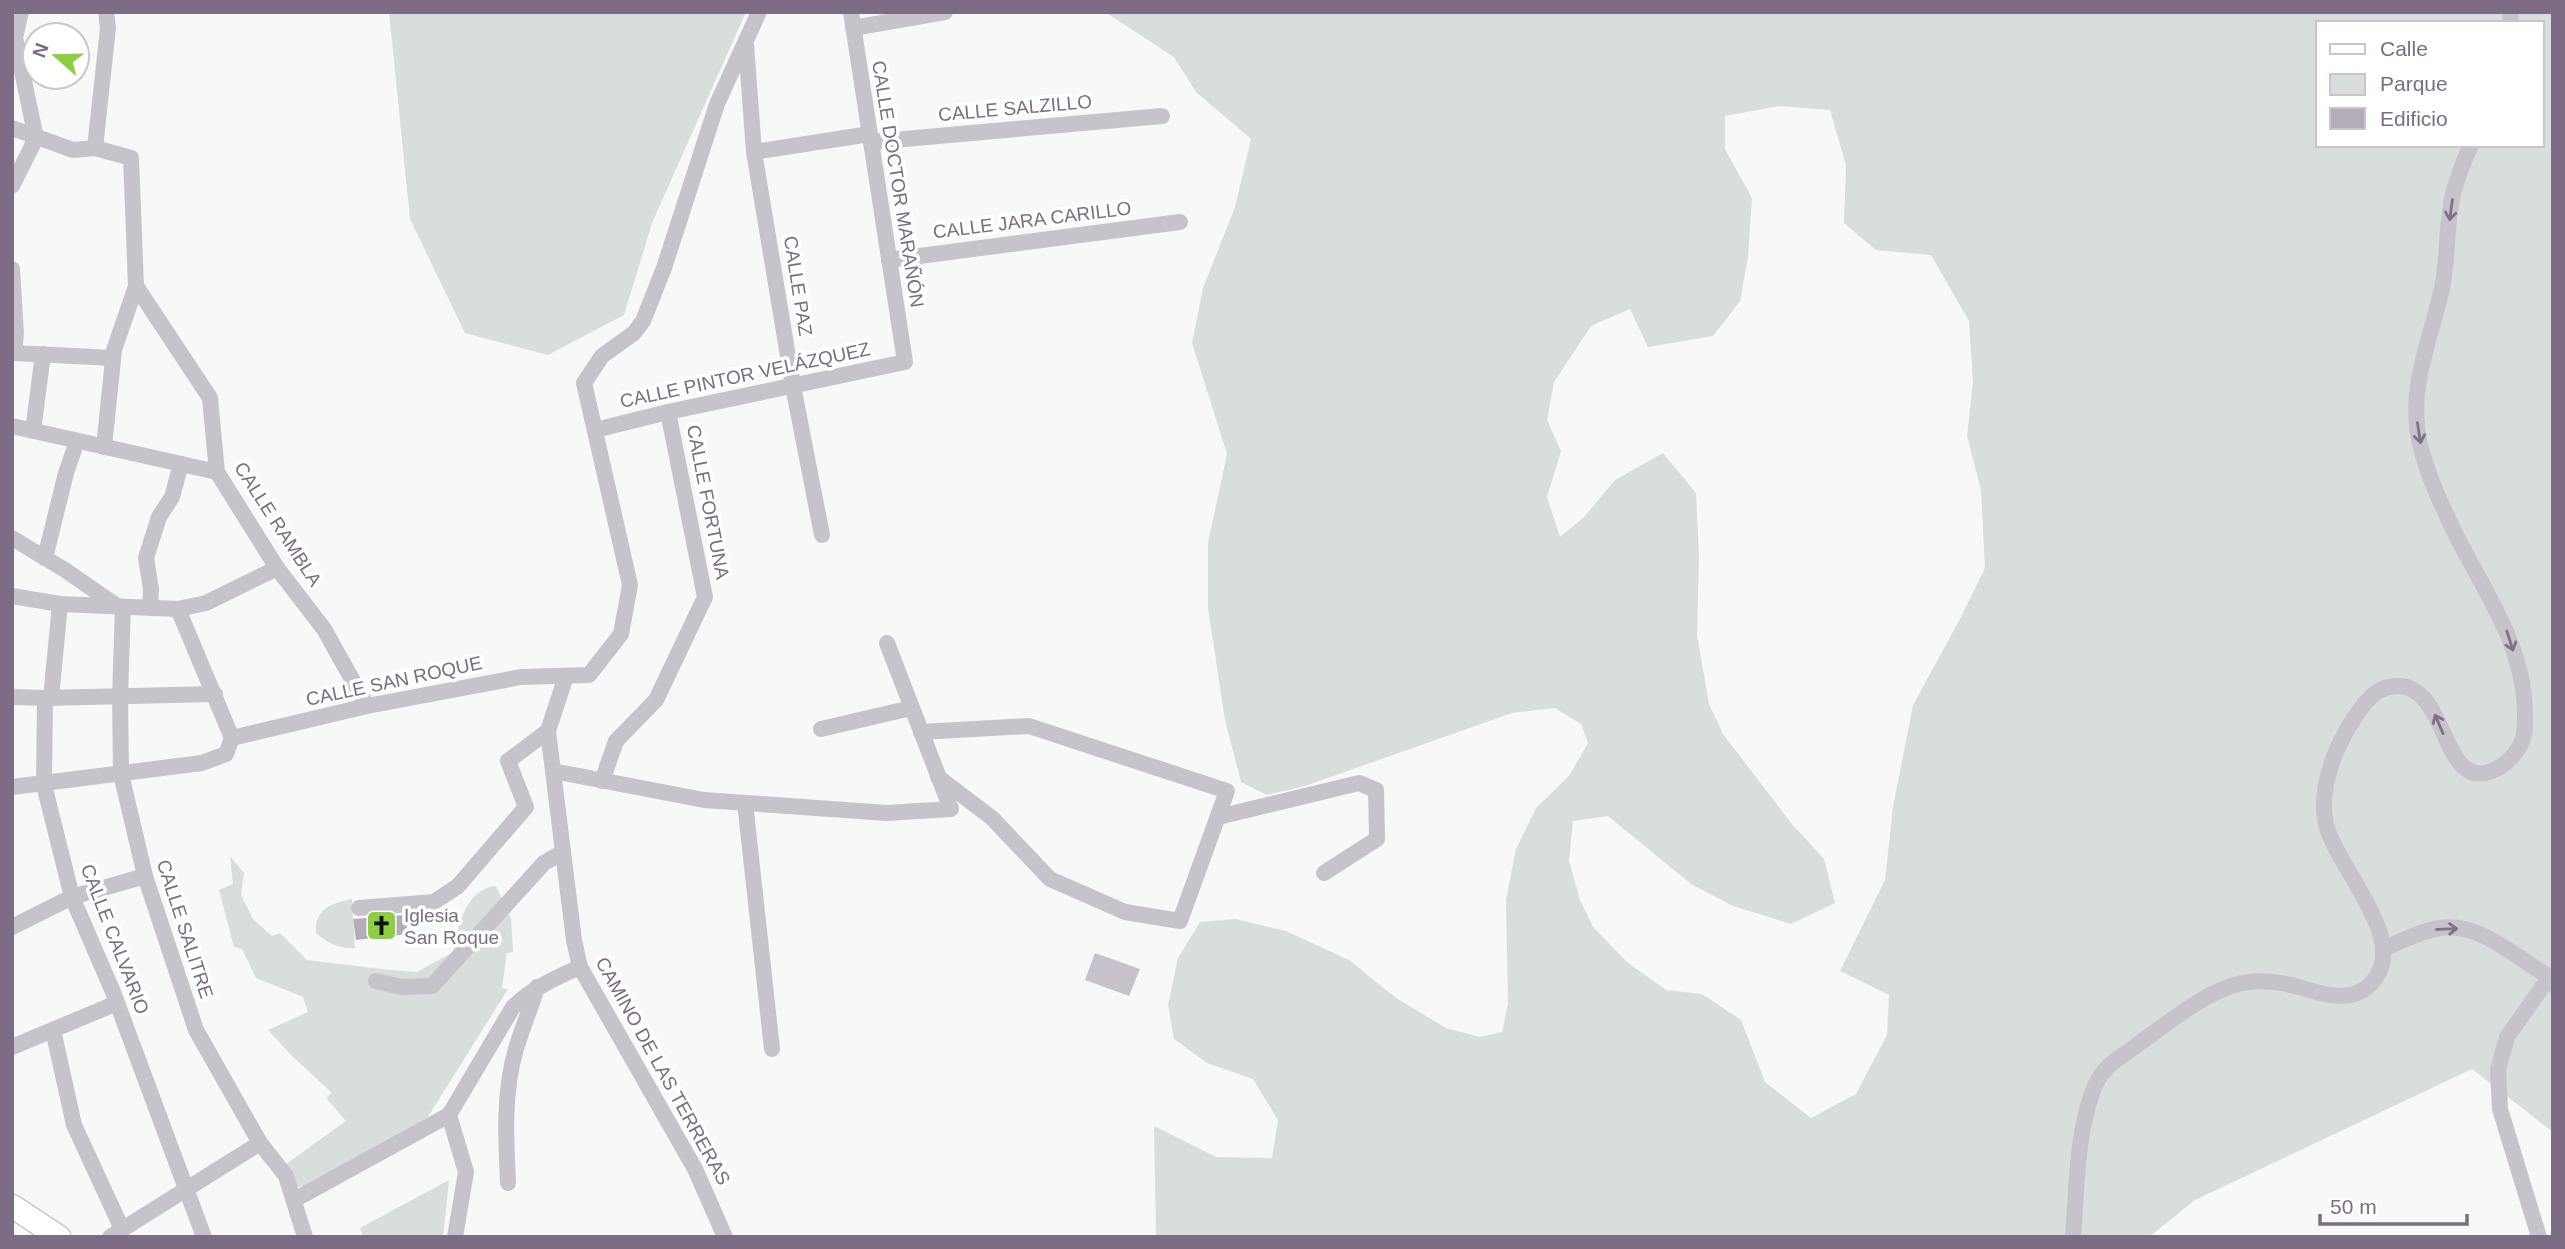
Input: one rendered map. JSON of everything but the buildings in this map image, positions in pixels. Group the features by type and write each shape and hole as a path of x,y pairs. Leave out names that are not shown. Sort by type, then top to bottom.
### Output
{"main road":[{"path":"12,1206 59,1237"}],"street":[{"path":"12,186 36,138 15,38 21,12"},
{"path":"95,148 108,28 106,12"},
{"path":"595,430 584,383 602,356 634,333 643,321 664,268 717,104 759,12"},
{"path":"852,20 945,12"},
{"name":"CALLE DOCTOR MARAÑÓN","path":"852,20 905,362"},
{"name":"CALLE PAZ","path":"746,41 754,152 793,386 822,535"},
{"name":"CALLE SALZILLO","path":"754,152 871,138 1163,116"},
{"path":"12,128 73,150 95,148 131,158 136,286 113,358 104,447"},
{"path":"2073,1237 2083,1132 2094,1088 2107,1067 2184,1012 2220,992 2248,982 2282,983 2329,997 2355,995 2368,986 2380,972 2383,949 2380,933 2365,899 2342,862 2326,821 2326,784 2334,759 2359,711 2373,694 2394,685 2418,692 2428,702 2454,756 2466,768 2484,774 2507,764 2524,737 2525,705 2522,680 2506,629 2437,494 2421,446 2416,410 2417,385 2424,349 2443,285 2454,188 2470,147"},
{"name":"CALLE JARA CARILLO","path":"889,260 1180,222"},
{"path":"12,269 14,353 113,358"},
{"name":"CALLE RAMBLA","path":"136,286 210,398 217,472 277,568 324,629 367,706"},
{"path":"33,431 43,354"},
{"name":"CALLE PINTOR VELÁZQUEZ","path":"595,430 905,362"},
{"name":"CALLE FORTUNA","path":"603,781 616,741 656,700 705,597 668,412"},
{"path":"12,426 217,472"},
{"name":"CALLE SAN ROQUE","path":"232,738 367,706 521,677 589,676 621,635 630,585 595,430"},
{"path":"45,558 66,473 77,441"},
{"path":"150,608 151,589 146,558 159,517 172,497 181,464"},
{"path":"12,538 120,607"},
{"path":"12,596 60,604 178,609 206,603 277,568"},
{"name":"CALLE CALVARIO","path":"60,604 48,698 44,785 72,897 117,1003 204,1237"},
{"name":"CALLE SALITRE","path":"120,607 121,774 145,876 196,1030 260,1143 286,1176 305,1237"},
{"path":"12,787 202,763 226,754 232,738 178,609"},
{"path":"553,771 704,800 887,813 951,810 887,643"},
{"name":"CAMINO DE LAS TERRERAS","path":"566,676 548,731 574,940 580,967 695,1169 725,1237"},
{"path":"12,697 215,694"},
{"path":"821,729 911,708"},
{"path":"921,732 1030,726 1227,791 1181,921 1125,912 1050,879 992,818 938,777"},
{"path":"359,908 434,902 458,886 526,807 508,761 548,731"},
{"path":"1218,817 1359,783 1376,790 1377,839 1324,873"},
{"path":"745,803 772,1049"},
{"path":"376,981 401,987 432,986 544,863 563,852"},
{"path":"12,927 72,897 145,876"},
{"path":"2383,949 2416,934 2442,928 2461,928 2492,940 2530,967 2553,979 2543,986 2507,1037 2498,1070 2500,1109 2539,1237"},
{"path":"294,1200 449,1115 513,1007 537,987 580,967"},
{"path":"509,1183 505,1124 509,1087 515,1049 537,987"},
{"path":"12,1048 117,1003"},
{"path":"53,1030 74,1125 116,1233 260,1143"},
{"path":"449,1115 466,1172 455,1237"}],"green space":[{"path":"389,12 746,12 652,223 624,315 548,355 465,333 410,219"},
{"path":"1105,12 2553,12 2553,1132 2472,1069 2195,1200 2149,1237 1156,1237 1154,1126 1216,1157 1272,1158 1278,1120 1253,1079 1207,1063 1174,1039 1168,1005 1178,958 1200,922 1235,919 1286,931 1349,960 1396,998 1446,1028 1480,1037 1502,1032 1508,1004 1506,900 1516,849 1536,808 1569,776 1588,743 1581,724 1555,708 1512,713 1305,786 1267,795 1241,782 1225,720 1208,608 1208,543 1227,454 1192,343 1203,288 1235,207 1251,139 1196,92 1174,57","holes":["1779,106 1830,110 1846,165 1844,223 1876,250 1931,255 1969,321 1973,382 1967,436 1981,490 1985,568 1913,705 1893,807 1885,880 1840,971 1889,995 1887,1035 1856,1094 1811,1118 1765,1082 1741,1020 1702,994 1666,990 1627,962 1593,927 1580,900 1569,861 1573,821 1608,816 1691,884 1733,906 1791,924 1835,903 1824,859 1791,823 1723,734 1709,704 1697,635 1699,556 1696,493 1663,453 1615,480 1584,517 1560,537 1547,497 1561,451 1547,420 1554,382 1591,326 1630,309 1648,347 1713,336 1740,301 1748,257 1752,198 1725,149 1725,116"]},
{"path":"230,856 244,873 241,895 253,919 272,936 280,933 307,960 417,972 453,952 460,921 470,901 486,888 496,886 511,918 513,952 507,953 502,988 508,989 426,1120 304,1186 296,1187 286,1164 346,1121 326,1098 332,1093 268,1030 308,1012 303,997 256,978 242,949 234,947 219,890 233,884"},
{"path":"352,899 355,948 334,945 316,933 318,918 326,908"},
{"path":"449,1180 443,1237 363,1237 360,1228"}],"shaded area":[{"path":"1095,953 1140,969 1129,996 1085,980"}],"place":[{"name":"Iglesia San Roque","path":"381,926"}]}
